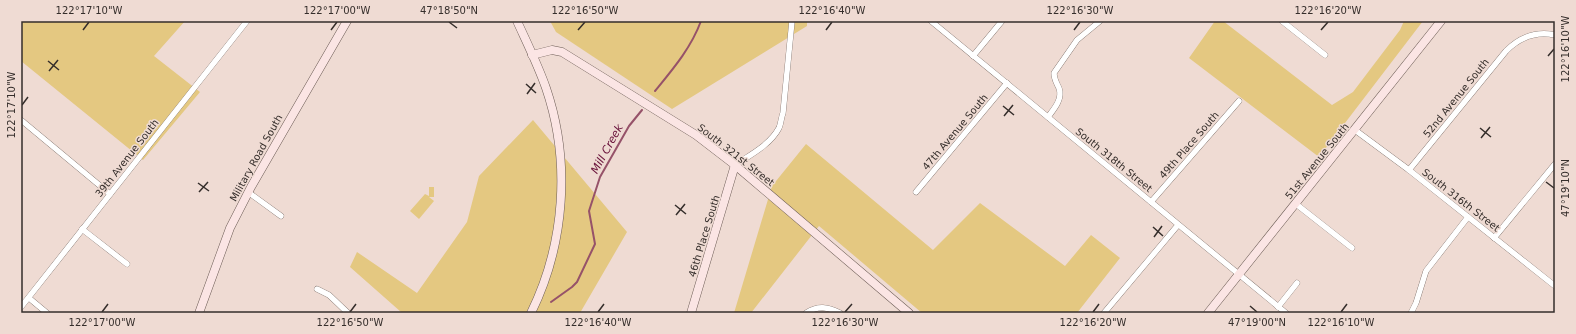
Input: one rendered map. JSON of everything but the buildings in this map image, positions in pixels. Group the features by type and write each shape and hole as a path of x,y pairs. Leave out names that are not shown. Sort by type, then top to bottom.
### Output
{"main road":[{"name":"Military Road South","path":"199,313 230,228 248,192 347,21"},
{"path":"517,21 546,88 559,139 561,182 559,220 547,276 531,313"},
{"name":"51st Avenue South","path":"1208,313 1442,21"},
{"name":"South 321st Street","path":"532,54 552,50 562,52 696,135 735,165 909,313"},
{"name":"46th Place South","path":"691,313 735,165"}],"street":[{"name":"39th Avenue South","path":"21,307 247,21"},
{"path":"735,165 762,146 773,136 779,127 783,113 792,21"},
{"name":"South 318th Street","path":"931,21 1286,313"},
{"path":"973,56 1002,21"},
{"path":"1048,117 1060,98 1060,90 1054,79 1054,73 1077,40 1100,21"},
{"path":"1282,21 1325,55"},
{"name":"52nd Avenue South","path":"1409,170 1506,51 1527,36 1536,34 1555,35"},
{"name":"47th Avenue South","path":"916,192 1007,83"},
{"name":"49th Place South","path":"1151,202 1240,101"},
{"path":"21,120 110,194"},
{"name":"South 316th Street","path":"1355,130 1409,170 1555,286"},
{"path":"1494,238 1555,164"},
{"path":"248,192 281,216"},
{"path":"1296,204 1352,248"},
{"path":"1411,313 1416,303 1426,271 1468,217"},
{"path":"1104,313 1178,224"},
{"path":"82,229 127,264"},
{"path":"1278,306 1297,283"},
{"path":"317,289 329,295 348,313"},
{"path":"29,298 47,313"},
{"path":"806,313 818,307 827,307 840,313"}],"shaded area":[{"path":"21,21 185,21 154,56 200,92 143,160 21,61"},
{"path":"550,21 807,21 807,26 672,109 556,32"},
{"path":"1215,21 1223,21 1332,105 1353,92 1400,30 1404,21 1423,21 1319,157 1189,58"},
{"path":"533,120 627,232 580,313 401,313 350,267 357,252 417,293 467,222 479,176"},
{"path":"806,144 933,250 980,203 1065,266 1091,235 1120,258 1077,313 922,313 819,226 751,313 734,313 772,186"},
{"path":"429,187 434,187 434,197 429,197 434,201 419,219 410,211 425,194 429,196"}],"waterway":[{"name":"Mill Creek","path":"655,91 687,49 701,21"},
{"name":"Mill Creek","path":"551,302 577,282 595,244 589,211 600,177 629,126 642,110"}]}
